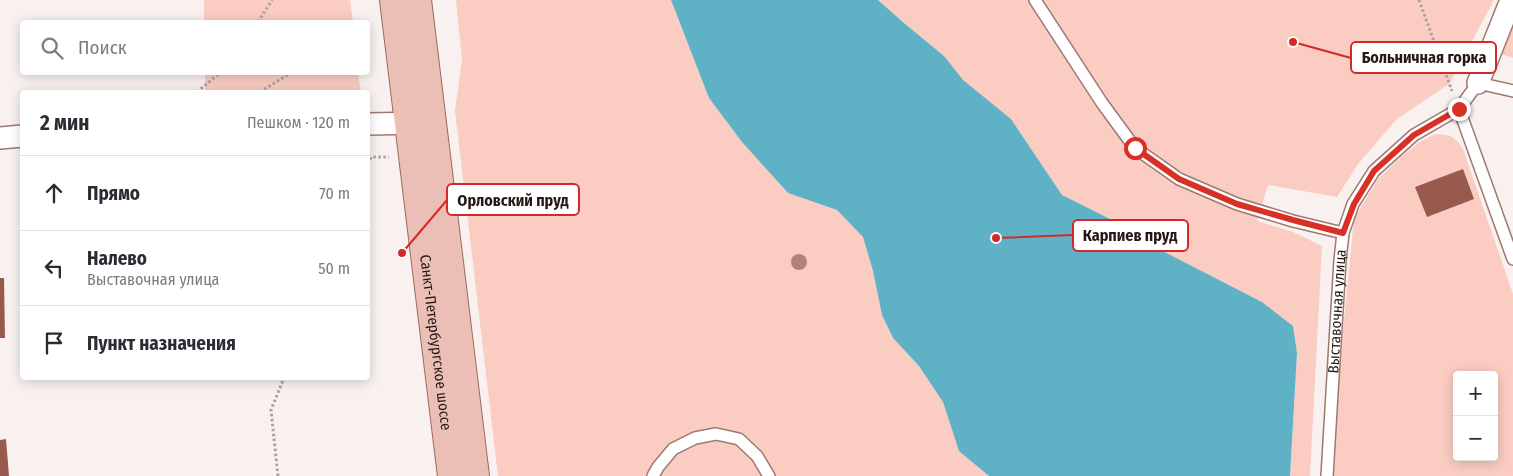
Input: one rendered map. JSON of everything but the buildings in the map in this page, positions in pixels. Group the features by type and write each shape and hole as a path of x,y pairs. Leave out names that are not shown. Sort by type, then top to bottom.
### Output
{"main road":[{"name":"Санкт-Петербургское шоссе","path":"394,0 420,123 475,476"},
{"name":"Санкт-Петербургское шоссе","path":"416,0 420,123 452,476"}],"street":[{"name":"Выставочная улица","path":"1478,83 1511,0"},
{"path":"370,124 420,123"},
{"path":"0,138 20,136"}],"lane":[{"path":"1035,0 1102,103 1135,148 1179,179 1237,204 1343,233"},
{"path":"1478,83 1513,91"},
{"name":"Выставочная улица","path":"1327,476 1343,233 1354,204 1374,171 1414,135 1459,109 1478,83"},
{"path":"1459,109 1513,259"},
{"path":"653,476 673,449 695,438 716,434 739,439 757,456 769,476"}],"path":[{"path":"259,20 272,0"},
{"path":"1419,0 1459,109"},
{"path":"199,90 217,75"},
{"path":"263,90 287,75"},
{"path":"370,159 371,157 395,157"},
{"path":"278,476 271,410 283,380"}],"shaded area":[{"path":"204,0 350,0 353,20 204,20"},
{"path":"456,0 671,0 709,98 742,142 788,193 837,210 863,237 873,271 882,315 893,338 919,366 943,402 959,450 989,476 498,476 455,111 462,60"},
{"path":"878,0 1494,0 1449,84 1397,119 1358,164 1337,197 1268,185 1257,221 1293,232 1322,246 1310,476 1290,476 1297,353 1293,326 1262,302 1147,243 1130,239 1110,219 1062,195 1011,119 962,80 944,56"},
{"path":"1513,25 1513,58 1501,54"},
{"path":"205,75 358,75 361,90 205,90"},
{"path":"1436,134 1452,137 1463,149 1513,294 1513,476 1333,476 1336,402 1354,218 1378,179 1421,141"}],"water":[{"path":"671,0 878,0 944,56 963,80 1011,119 1062,195 1110,219 1130,239 1147,243 1262,302 1293,326 1297,353 1290,476 989,476 959,451 943,402 919,366 893,338 882,315 873,271 863,237 837,210 788,193 742,142 709,98"}],"place":[{"name":"Больничная горка","path":"1293,42"},
{"name":"Карпиев пруд","path":"996,238"},
{"name":"Орловский пруд","path":"402,253"}],"route":[{"path":"1135,148 1179,179 1237,204 1343,233 1354,204 1374,171 1414,135 1459,109"}]}
